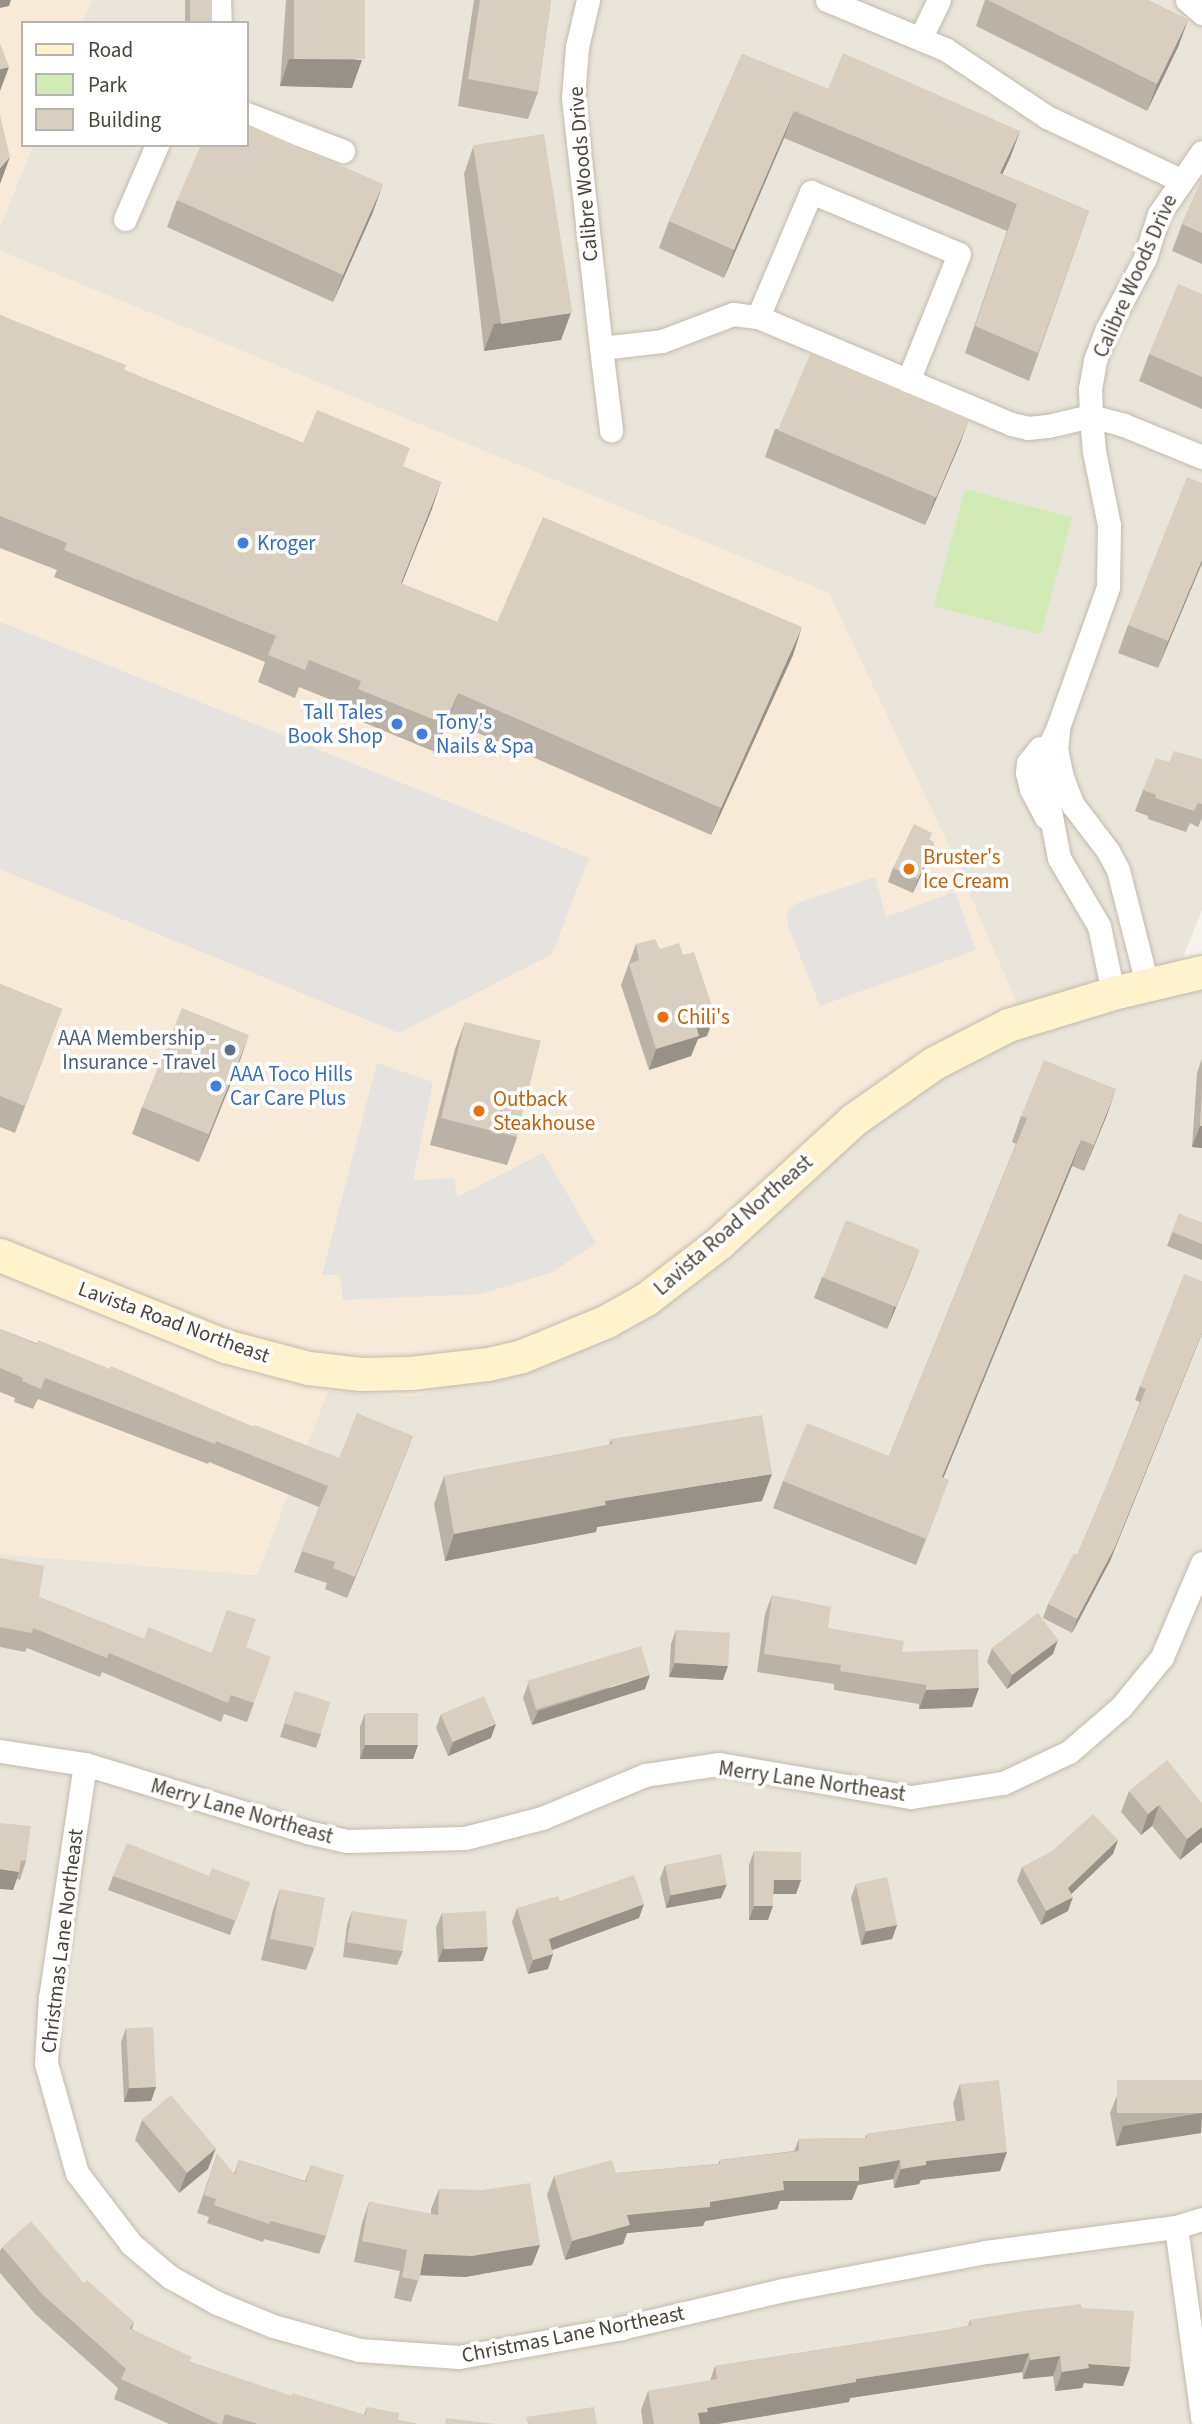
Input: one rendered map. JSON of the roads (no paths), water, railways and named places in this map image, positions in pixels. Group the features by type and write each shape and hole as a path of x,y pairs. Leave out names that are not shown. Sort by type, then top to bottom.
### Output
{"main road":[{"name":"Lavista Road Northeast","path":"0,1255 225,1346 308,1368 361,1374 411,1373 488,1364 522,1356 597,1326 646,1299 702,1257 853,1120 934,1063 1008,1025 1114,993 1202,972"}],"street":[{"path":"219,0 220,21"},
{"name":"Calibre Woods Drive","path":"588,0 577,47 573,97 611,430"},
{"name":"Calibre Woods Drive","path":"827,0 921,37 970,63 1047,117 1180,180"},
{"path":"921,37 939,0"},
{"path":"1187,0 1202,13"},
{"path":"248,114 343,151"},
{"path":"125,219 156,147"},
{"name":"Calibre Woods Drive","path":"1114,993 1099,926 1059,858 1041,764 1058,727 1108,587 1110,524 1094,451 1091,416 1090,389 1096,359 1107,328 1144,258 1159,214 1180,180 1201,155"},
{"path":"758,317 811,192 959,254 908,381"},
{"path":"601,348 662,341 733,314 758,317 992,418 1028,428 1091,416 1124,425 1202,457"},
{"name":"Calibre Woods Drive","path":"1058,727 1056,749 1062,777 1073,805 1108,851 1118,870 1147,984"},
{"name":"Merry Lane Northeast","path":"0,1751 85,1764 294,1828 347,1841 464,1838 542,1818 645,1776 719,1764 911,1797 1003,1783 1069,1752 1121,1707 1161,1657 1202,1563"},
{"name":"Christmas Lane Northeast","path":"85,1764 50,1997 46,2063 77,2173 103,2211 131,2244 170,2277 217,2303 273,2326 359,2350 459,2357 621,2328 783,2290 972,2255 1176,2227 1202,2219"},
{"path":"1176,2227 1202,2417"}],"place":[{"name":"Kroger","path":"243,543"},
{"name":"Tall Tales Book Shop","path":"397,724"},
{"name":"Tony's Nails & Spa","path":"422,734"},
{"name":"Bruster's Ice Cream","path":"909,869"},
{"name":"Chili's","path":"663,1017"},
{"name":"AAA Membership - Insurance - Travel","path":"230,1050"},
{"name":"AAA Toco Hills Car Care Plus","path":"216,1086"},
{"name":"Outback Steakhouse","path":"479,1111"}]}
